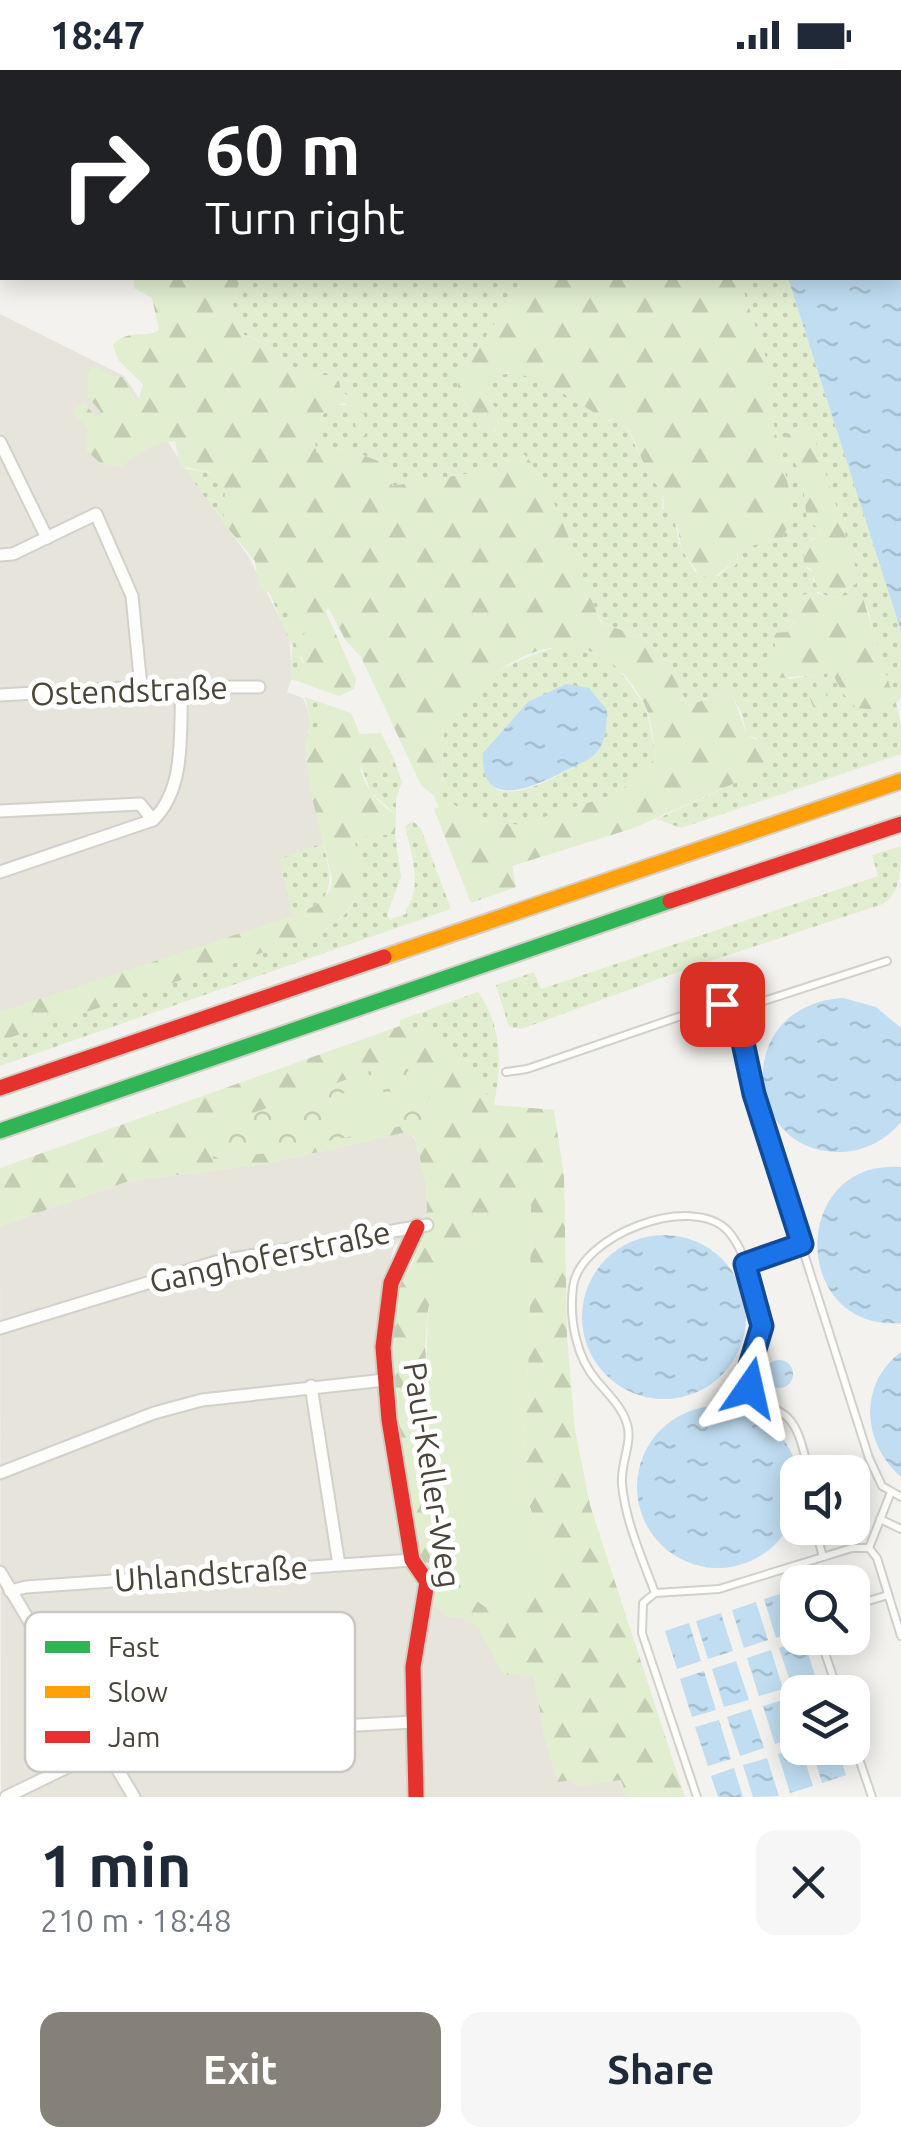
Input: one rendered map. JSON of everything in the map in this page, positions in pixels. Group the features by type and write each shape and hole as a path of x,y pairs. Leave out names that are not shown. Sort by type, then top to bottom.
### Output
{"main road":[{"path":"0,1088 750,830 901,782"},
{"path":"0,1131 460,971 901,824"},
{"name":"Paul-Keller-Weg","path":"416,1797 414,1652 427,1582 412,1560 385,1380 385,1332 390,1284 422,1226"}],"street":[{"path":"0,442 46,538"},
{"path":"0,555 13,554 96,514 132,596 141,687"},
{"name":"Ostendstraße","path":"0,695 141,687 259,687"},
{"path":"0,872 153,820 164,810 175,784 182,687"},
{"path":"0,811 140,804 153,820"},
{"name":"Ganghoferstraße","path":"0,1328 216,1262 422,1226"},
{"path":"0,1474 202,1400 385,1380"},
{"path":"311,1386 339,1565"},
{"name":"Uhlandstraße","path":"6,1588 412,1560"},
{"path":"0,1572 25,1619"},
{"path":"355,1725 413,1722"},
{"path":"6,1797 56,1772"},
{"path":"119,1772 134,1797"}],"lane":[{"path":"506,1072 526,1070 713,1005 736,1010 887,960"},
{"path":"736,1010 754,1094 869,1458 882,1486 901,1497"},
{"path":"655,1593 624,1500 622,1479 629,1428 616,1404 586,1367 572,1314 573,1286 578,1269 587,1258 614,1235 686,1214 718,1223 739,1247 762,1326 748,1372 750,1388 756,1397 793,1424 803,1455"},
{"path":"745,1264 802,1244"},
{"path":"869,1548 891,1492"},
{"path":"880,1519 901,1529"},
{"path":"820,1545 823,1557"},
{"path":"697,1797 642,1633 643,1604 655,1593 719,1590 852,1548 869,1548"},
{"path":"869,1548 877,1558 901,1636"},
{"path":"870,1600 888,1595"},
{"path":"861,1765 872,1797"}],"shaded area":[{"path":"0,314 124,376 248,556 289,636 292,677 287,692 303,698 310,721 305,745 307,764 323,843 296,931 0,1034"},
{"path":"407,1132 415,1139 426,1183 427,1211 417,1227 394,1246 383,1293 447,1616 470,1620 534,1676 544,1735 558,1781 572,1780 576,1786 622,1779 627,1797 1,1797 0,1226 129,1181 265,1164"}],"green space":[{"path":"134,280 240,280 232,303 244,335 300,371 339,381 341,391 358,402 369,426 364,436 357,437 354,409 344,403 338,405 322,414 315,437 317,453 345,448 386,464 392,486 491,470 524,454 548,491 602,625 648,643 665,662 689,705 731,691 747,735 764,744 773,766 634,828 512,866 516,887 471,903 434,809 450,802 477,821 520,825 618,793 656,758 645,705 630,681 594,653 573,647 530,654 486,681 453,713 443,741 444,789 434,796 421,785 361,657 346,641 328,607 326,612 356,679 354,689 339,696 297,681 305,665 295,643 306,632 294,629 285,605 259,588 255,561 226,526 225,493 219,478 180,466 175,441 152,447 119,468 99,462 86,450 88,428 73,413 74,408 85,403 93,414 100,416 88,397 88,373 92,367 122,377 138,401 143,384 118,360 113,345 131,335 159,330 152,298 134,288"},
{"path":"240,280 524,280 465,362 463,401 494,432 498,424 496,409 481,386 500,375 516,372 542,380 627,428 650,478 663,491 662,508 673,518 679,543 695,572 718,576 738,559 737,549 782,538 790,523 792,502 772,417 772,376 740,280 789,280 901,631 901,698 896,703 901,754 681,828 657,819 772,766 756,738 747,735 730,691 689,705 665,662 648,643 622,629 603,625 524,455 491,470 392,486 386,464 345,448 317,453 315,433 328,409 344,405 354,408 356,429 369,425 341,391 339,381 300,371 266,345 244,335 232,303","holes":["799,427 814,437 857,572 851,587 837,593 813,581 813,573 807,568 804,556 811,539 822,531 811,520 804,481 785,445 787,434","818,592 832,598 853,594 867,606 872,626 857,708 842,692 833,672 824,674 813,706 818,683 815,675 786,677 775,649 795,620 789,603"]},
{"path":"524,280 740,280 772,376 772,417 792,502 790,523 782,538 738,549 734,567 727,567 713,578 700,576 681,548 678,528 670,514 664,512 663,491 650,478 628,428 593,412 542,380 508,372 482,386 496,409 498,425 491,433 486,432 476,424 472,410 458,394 458,379 465,362"},
{"path":"799,427 814,437 857,572 856,584 837,593 817,587 811,569 804,564 803,544 822,531 807,520 802,476 785,445 787,434"},
{"path":"184,468 210,473 222,482 226,526"},
{"path":"813,592 832,598 853,594 863,598 895,703 884,710 856,708 832,672 824,674 827,701 813,706 809,697 817,689 815,675 778,678 766,668 768,652 775,649 774,633 787,632 795,621 789,603 792,598"},
{"path":"270,594 284,601 306,632 300,658 305,665 297,681 291,680 292,647"},
{"path":"568,644 612,660 646,707 656,758 618,793 520,825 477,821 450,802 439,807 434,796 444,789 443,740 450,716 462,700 494,674","holes":["595,755 535,786 510,792 493,786 483,764"]},
{"path":"305,697 328,705 323,712 320,736 305,745 310,721"},
{"path":"328,705 351,713 360,734 381,733 393,757 387,770 360,764 372,793 396,815 395,834 353,838 361,868 360,882 343,915 318,934 0,1041 0,1012 299,914 331,890 332,878 310,789 305,745 320,736 323,712"},
{"path":"393,757 402,782 396,798 396,815 371,792 360,764 390,765"},
{"path":"413,821 421,829 451,909 0,1066 0,1041 318,934 345,915 357,894 359,869 352,837 395,834 401,877 387,915 390,919 406,914 415,880 405,826"},
{"path":"323,843 329,869 328,889 317,904 292,916 279,859"},
{"path":"901,846 897,887 883,904 521,1029 509,1027 496,985 534,972 541,989 878,876 872,855"},
{"path":"478,992 492,1018 498,1046 494,1104 443,1043 416,1029 400,1026 400,1020"},
{"path":"400,1026 431,1035 444,1044 495,1105 554,1110 564,1177 567,1337 575,1430 590,1505 685,1797 627,1797 621,1780 576,1786 572,1780 558,1782 544,1735 534,1676 503,1674 470,1620 447,1616 426,1598 412,1560 385,1332 396,1286 414,1261 417,1227 427,1211 426,1183 415,1138 407,1132 265,1164 129,1181 0,1226 0,1168","holes":["531,1203 522,1469 527,1498 552,1574 451,1562 433,1459 425,1345 428,1309 467,1239 478,1237"]},
{"path":"399,1064 424,1087 436,1119 269,1153 213,1159 211,1128"},
{"path":"407,1078 417,1108 399,1115 388,1084"},
{"path":"380,1081 391,1114 334,1133 323,1100"},
{"path":"531,1202 522,1469 527,1498 552,1574 488,1609 463,1591 451,1562 433,1459 426,1382 428,1309 437,1285 467,1239 478,1237"}],"water":[{"path":"789,280 901,280 901,631"},
{"path":"566,684 589,688 607,710 599,749 584,762 549,779 522,789 498,789 484,771 483,753 528,702"},
{"path":"843,998 876,1007 901,1028 901,1122 874,1143 841,1152 808,1147 784,1130 769,1106 763,1079 767,1051 781,1025 806,1007"},
{"path":"901,1167 901,1323 865,1319 838,1301 823,1275 817,1245 823,1215 838,1189 864,1171"},
{"path":"664,1235 695,1241 722,1259 740,1286 746,1317 740,1348 722,1375 695,1393 664,1399 633,1393 606,1375 588,1348 582,1317 588,1286 606,1259 633,1241"},
{"path":"901,1352 901,1477 879,1448 870,1414 877,1380"},
{"path":"779,1360 789,1364 793,1374 789,1384 779,1388 769,1384 765,1374 769,1364"},
{"path":"702,1408 734,1408 763,1420 792,1455 780,1455 780,1538 763,1554 734,1566 702,1566 673,1554 651,1532 639,1503 639,1471 651,1442 673,1420"},
{"path":"780,1594 780,1637 776,1638 764,1599"},
{"path":"756,1602 768,1640 744,1648 732,1610"},
{"path":"721,1613 733,1651 708,1659 696,1621"},
{"path":"689,1623 701,1661 677,1669 665,1631"},
{"path":"771,1650 780,1690 759,1696 747,1658"},
{"path":"781,1655 809,1655 815,1675 788,1675"},
{"path":"736,1661 749,1700 724,1707 712,1669"},
{"path":"704,1671 716,1710 692,1717 680,1679"},
{"path":"780,1701 780,1742 775,1744 763,1706"},
{"path":"751,1709 764,1748 740,1756 727,1717"},
{"path":"719,1720 731,1759 708,1766 695,1727"},
{"path":"767,1758 779,1796 753,1797 743,1765"},
{"path":"781,1765 806,1765 813,1786 790,1793"},
{"path":"816,1765 843,1765 846,1775 822,1783"},
{"path":"734,1768 743,1797 718,1797 711,1776"}],"traffic: fast":[{"path":"0,1131 670,901"}],"traffic: slow":[{"path":"384,957 901,781"}],"traffic: jam":[{"path":"670,901 901,824"},
{"path":"0,1088 384,957"},
{"path":"416,1797 413,1667 427,1582 412,1560 389,1420 383,1347 391,1283 417,1227"}],"route":[{"path":"722,1004 736,1010 754,1094 802,1244 745,1264 762,1326 748,1372 750,1388"}]}
